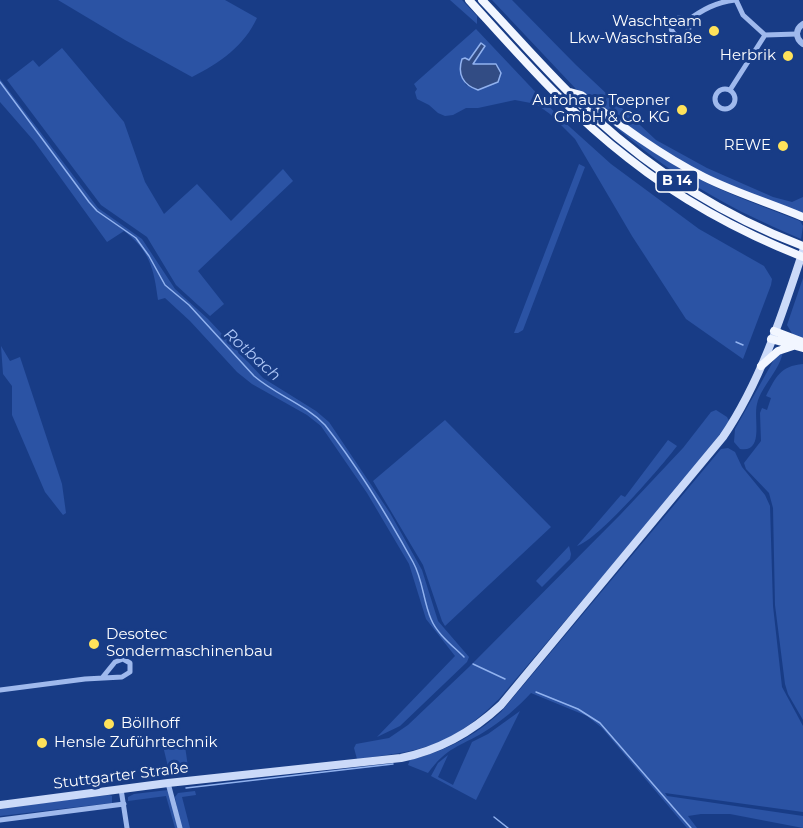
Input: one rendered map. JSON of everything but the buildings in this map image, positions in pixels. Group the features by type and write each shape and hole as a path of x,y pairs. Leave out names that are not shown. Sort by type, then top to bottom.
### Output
{"highway":[{"name":"B 14","path":"469,0 559,97 627,158 670,189 727,223 803,257"},
{"name":"B 14","path":"482,0 567,91 618,138 669,177 746,221 803,246"},
{"path":"567,91 581,95 651,146 686,168 725,187 803,217"},
{"path":"773,335 803,342"},
{"path":"773,335 793,346 803,348"},
{"path":"762,366 778,351 793,346"}],"main road":[{"name":"Stuttgarter Straße","path":"0,803 416,755 451,742 486,719 501,705 573,620 723,437 745,403 756,380 803,251"}],"street":[{"path":"687,21 707,8 724,1 735,0 743,15 765,35 797,34"},
{"path":"802,44 797,34 798,28 803,24"},
{"path":"730,90 765,35"},
{"path":"0,690 125,676 131,669 130,663 123,659 117,660 102,678"},
{"path":"168,783 180,828"},
{"path":"121,789 127,828"},
{"path":"0,820 124,804"}],"shaded area":[{"path":"58,0 225,0 257,18 252,28 230,53 192,77"},
{"path":"450,0 462,0 477,16 477,24"},
{"path":"492,0 512,0 576,65 656,140 707,168 773,197 792,202 803,197 803,213 729,187 675,159 576,89"},
{"path":"476,29 561,119 611,164 699,229 764,266 772,279 771,285 743,359 686,319 632,236 575,139 550,114 536,104 515,100 478,108 466,108 453,115 445,116 417,99 415,92 417,89 414,84","holes":["485,46 473,64 484,65 474,89 466,85 461,75 468,60"]},
{"path":"481,43 485,46 473,64 496,64 501,73 498,82 478,90 465,82 460,69 462,59 469,60"},
{"path":"62,48 124,122 145,182 164,214 197,184 231,221 283,169 293,181 198,271 224,304 210,316 176,285 147,237 101,205 7,80 33,60 39,67"},
{"path":"0,79 98,208 142,239 175,289 208,319 263,378 316,411 329,422 390,513 422,570 438,621 469,657 467,662 400,726 377,737 455,656 426,619 409,564 367,493 321,426 307,415 252,384 237,372 190,321 165,298 158,300 149,261 140,246 124,231 107,242 34,141 0,102"},
{"path":"600,114 693,176 800,221 803,226 801,239 742,212 699,188 652,156"},
{"path":"579,164 585,167 523,330 514,333"},
{"path":"803,278 803,339 793,335 787,325"},
{"path":"1,346 10,361 20,357 62,484 66,513 63,515 45,492 12,415 12,386 3,374"},
{"path":"783,350 779,364 759,397 753,446 740,449 734,442 735,429 776,356"},
{"path":"803,364 803,720 785,684 775,605 773,508 769,493 746,469 744,463 761,441 760,413 762,408 767,410 771,398 766,396 773,383 784,370"},
{"path":"716,410 729,421 717,441 499,699 465,728 434,744 400,753 357,759 354,748 356,744 389,738 408,725 469,667 620,515 683,448 711,412"},
{"path":"445,420 551,527 445,626 423,565 373,481"},
{"path":"668,440 677,446 658,469 614,517 587,541 577,546 621,495 625,497"},
{"path":"728,448 735,452 742,467 765,495 770,506 773,606 782,687 803,726 803,812 665,793 667,796 803,816 803,828 730,814 701,814 688,816 697,828 687,828 602,728 587,716 531,693 497,723 447,753 428,773 408,765 410,760 435,752 470,736 501,712 721,449"},
{"path":"569,546 570,559 542,587 536,581"},
{"path":"520,711 476,800 431,776 438,763 448,755 438,777 453,785 472,742 488,734"},
{"path":"163,746 185,746 189,774 170,775"},
{"path":"168,790 178,828 175,828 166,796 128,801 128,797 134,794"},
{"path":"195,791 196,795 182,797 190,828 181,828 175,797 178,793"},
{"path":"112,796 112,803 0,816 0,808"}],"waterway":[{"name":"Rotbach","path":"0,82 89,202 97,211 136,238 165,285 189,305 254,376 309,411 325,425 372,492 413,562 428,612 437,630 464,657"},
{"path":"736,342 743,345"},
{"path":"473,664 505,679"},
{"path":"536,692 578,709 600,723 691,828"},
{"path":"186,788 393,764"},
{"path":"494,817 508,828"}],"place":[{"name":"Waschteam Lkw-Waschstraße","path":"714,31"},
{"name":"Herbrik","path":"788,56"},
{"name":"Autohaus Toepner GmbH & Co. KG","path":"682,110"},
{"name":"REWE","path":"783,146"},
{"name":"Desotec Sondermaschinenbau","path":"94,644"},
{"name":"Böllhoff","path":"109,724"},
{"name":"Hensle Zuführtechnik","path":"42,743"}]}
